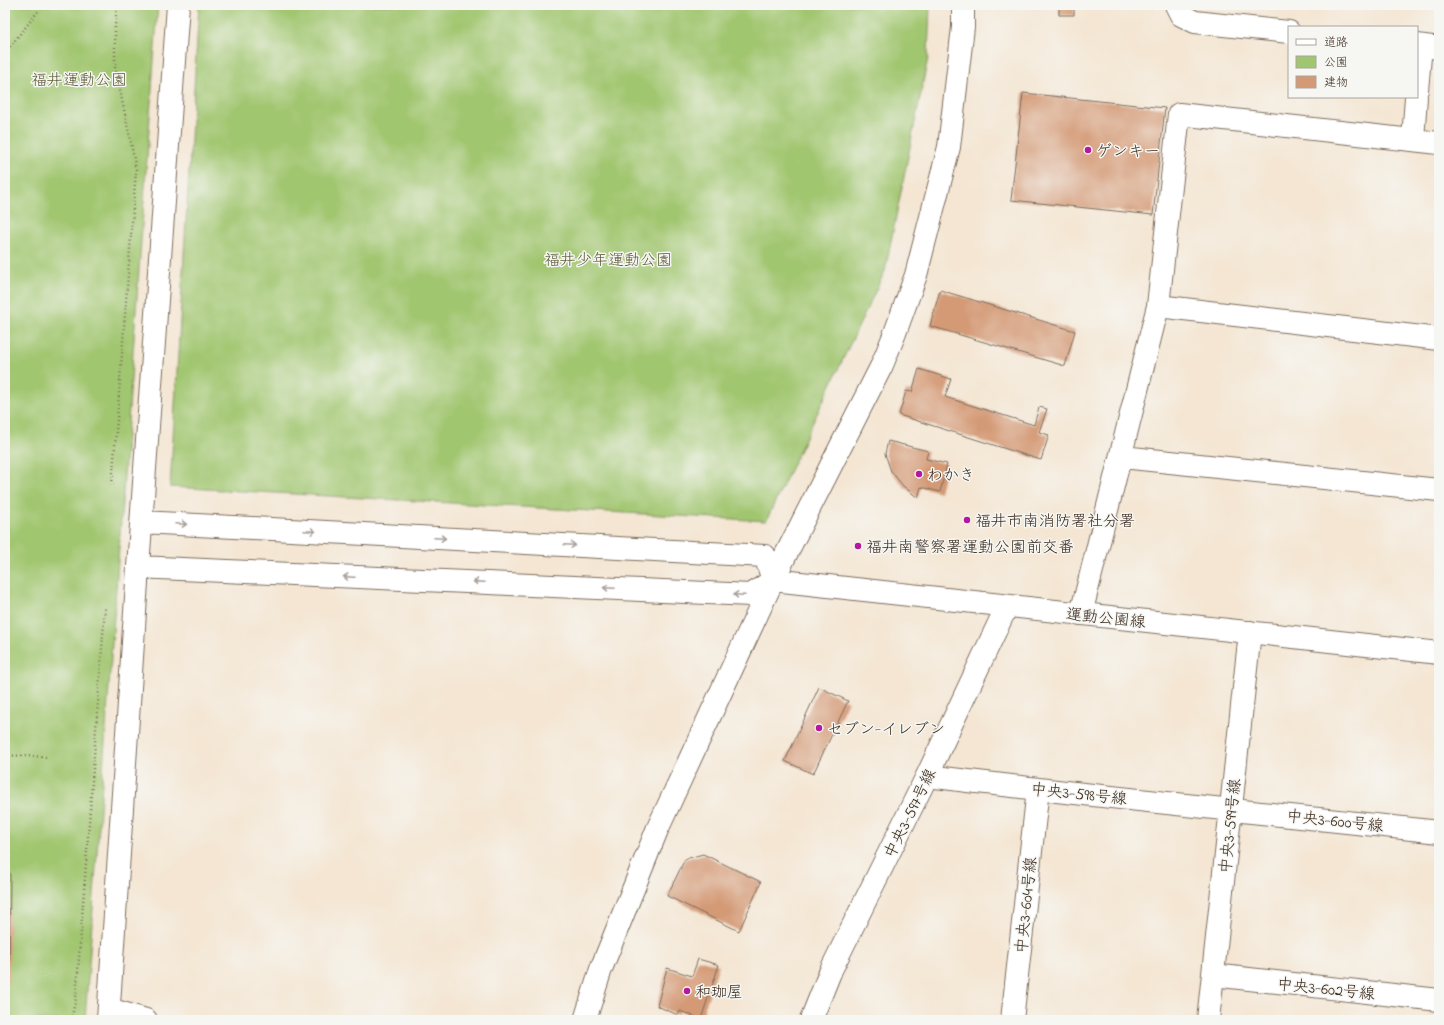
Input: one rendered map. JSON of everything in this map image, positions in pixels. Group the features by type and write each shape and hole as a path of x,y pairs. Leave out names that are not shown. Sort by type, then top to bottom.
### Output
{"street":[{"path":"146,1020 108,1015 178,5"},
{"path":"585,1020 601,969 657,830 773,580 882,365 895,332 916,275 949,147 963,27 963,5"},
{"path":"1176,5 1181,15 1195,22 1288,32"},
{"path":"1418,85 1426,46"},
{"path":"1413,140 1416,98"},
{"path":"1082,614 1122,457 1158,306 1179,114 1439,143"},
{"path":"1158,306 1439,339"},
{"path":"1122,457 1439,490"},
{"path":"142,522 765,556 773,580"},
{"path":"138,567 751,595 773,580"},
{"name":"運動公園線","path":"773,580 1439,653"},
{"name":"中央3-597号線","path":"811,1020 831,970 927,776 1007,606"},
{"name":"中央3-599号線","path":"1208,1020 1250,632"},
{"name":"中央3-598号線","path":"927,776 1231,809"},
{"name":"中央3-604号線","path":"1012,1020 1038,789"},
{"name":"中央3-600号線","path":"1231,809 1439,832"},
{"name":"中央3-602号線","path":"1213,975 1439,1000"}],"path":[{"path":"5,53 42,5"},
{"path":"112,484 136,170 115,67 115,26 117,5"},
{"path":"71,1020 76,998 105,608"},
{"path":"5,755 46,757"}],"green space":[{"name":"福井運動公園","path":"5,5 158,5 85,1020 5,1020"},
{"name":"福井少年運動公園","path":"199,5 930,5 928,58 885,271 766,521 170,487"}],"building":[{"path":"1059,5 1074,5 1074,15 1059,15"},
{"path":"1023,93 1165,108 1153,215 1011,200"},
{"path":"940,290 1075,331 1065,366 930,326"},
{"path":"919,369 951,379 945,397 1034,425 1039,407 1047,409 1039,432 1049,435 1041,460 899,415 906,391 912,392"},
{"path":"888,441 928,451 926,459 947,464 940,492 921,487 918,498 903,486 891,471 885,454"},
{"path":"819,687 848,701 813,774 785,761"},
{"path":"703,854 761,882 739,931 667,896 685,859"},
{"path":"5,868 10,873 9,983 5,983"},
{"path":"698,959 719,965 701,1019 680,1011 678,1015 657,1006 667,968 692,976"}],"place":[{"name":"ゲンキー","path":"1088,150"},
{"name":"わかき","path":"919,474"},
{"name":"福井市南消防署社分署","path":"967,520"},
{"name":"福井南警察署運動公園前交番","path":"858,546"},
{"name":"セブン-イレブン","path":"819,728"},
{"name":"和珈屋","path":"687,991"}]}
